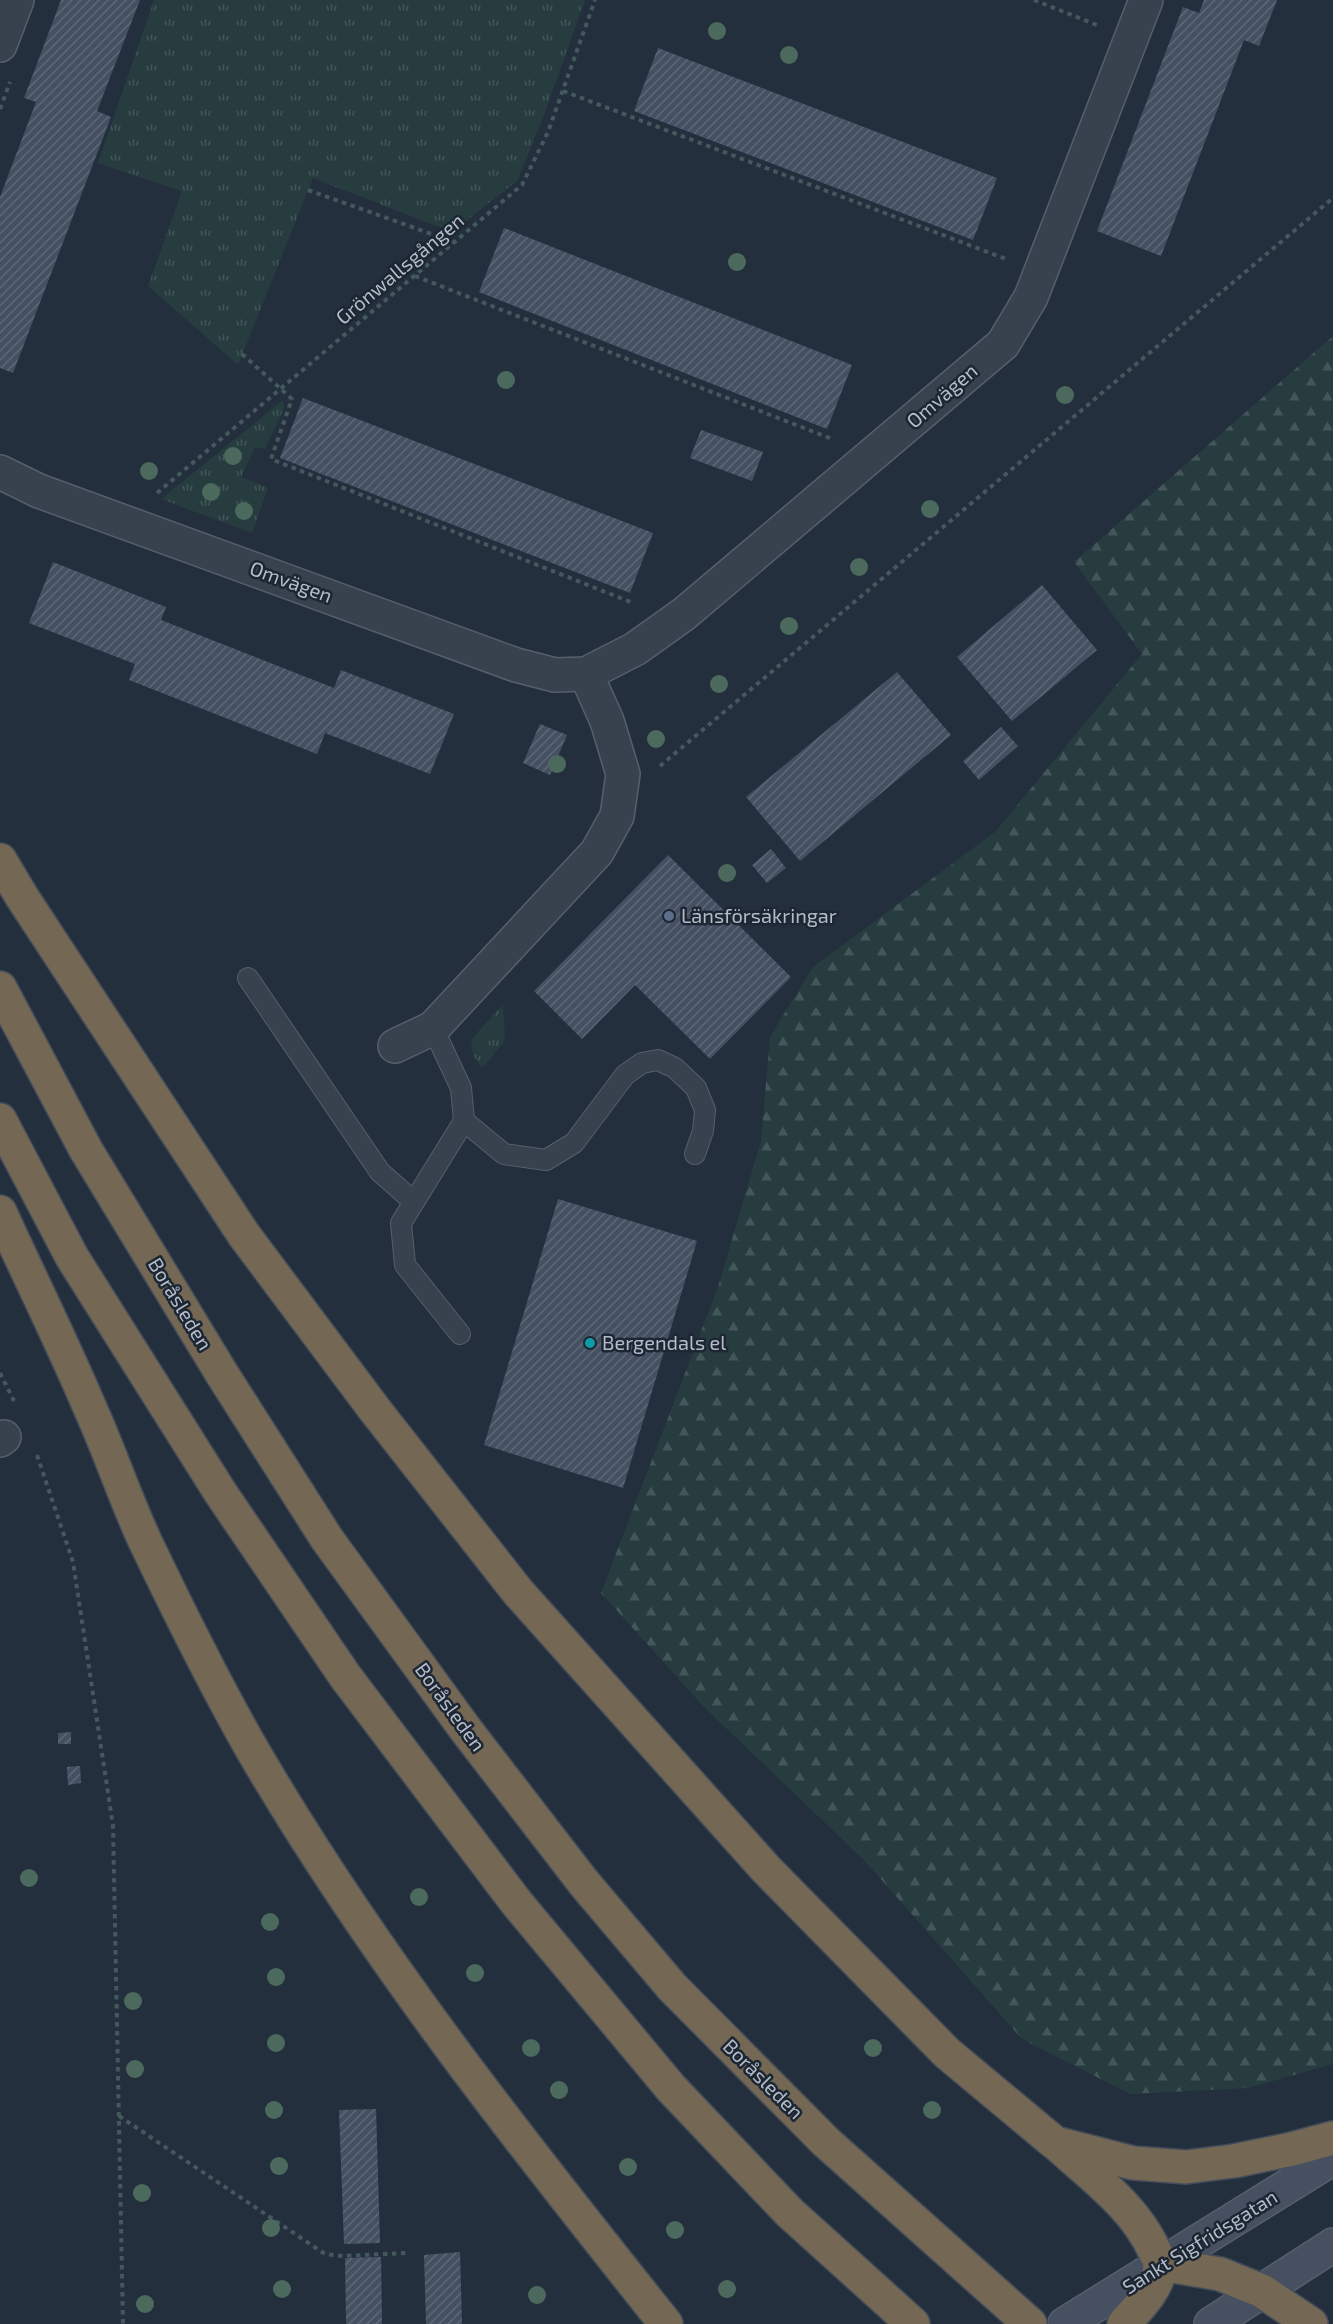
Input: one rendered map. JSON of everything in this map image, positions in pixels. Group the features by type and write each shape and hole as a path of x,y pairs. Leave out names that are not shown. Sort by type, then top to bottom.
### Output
{"highway":[{"path":"0,860 244,1235 368,1401 518,1592 766,1869 947,2053 1055,2143 1122,2204 1147,2233 1161,2264 1155,2284 1129,2307"},
{"name":"Boråsleden","path":"0,988 86,1150 222,1374 327,1539 466,1730 584,1883 672,1987 826,2142 1030,2324"},
{"path":"0,1120 72,1257 220,1492 345,1676 516,1902 671,2088 789,2212 913,2324"},
{"path":"0,1212 90,1408 145,1541 211,1673 254,1751 367,1930 448,2045 666,2324"},
{"path":"1055,2143 1133,2163 1186,2167 1281,2152 1333,2138"},
{"path":"1161,2264 1220,2274 1262,2291 1311,2324"}],"main road":[{"name":"Sankt Sigfridsgatan","path":"1161,2264 1333,2158"},
{"path":"1211,2324 1333,2246"},
{"name":"Sankt Sigfridsgatan","path":"1065,2324 1129,2307"}],"street":[{"path":"0,45 17,0"},
{"name":"Omvägen","path":"0,472 39,491 516,665 555,675 586,674 635,650 684,614 1003,344 1031,297 1146,0"},
{"path":"395,1046 433,1028 597,852 617,816 623,774 607,722 586,674"}],"lane":[{"path":"248,978 380,1172 414,1202"},
{"path":"433,1028 461,1088 464,1121 401,1223 405,1265 460,1334"},
{"path":"464,1121 504,1154 546,1160 574,1143 625,1075 642,1063 658,1060 675,1068 696,1088 705,1110 703,1131 695,1154"}],"path":[{"name":"Grönwallsgången","path":"153,496 522,185 548,132 595,0"},
{"path":"1034,0 1100,26"},
{"path":"562,91 1012,261"},
{"path":"308,190 455,242"},
{"path":"623,774 658,768 1333,198"},
{"path":"414,276 833,440"},
{"path":"242,354 292,399 270,459 634,603"},
{"path":"0,1373 15,1404"},
{"path":"12,1441 73,1562 113,1826 123,2324"},
{"path":"118,2116 325,2254 343,2256 408,2253"}],"green space":[{"path":"154,0 585,0 543,118 517,181 452,232 313,178 238,365 148,286 182,191 98,163"},
{"path":"1333,336 1333,2064 1248,2088 1130,2094 1022,2039 864,1860 704,1707 601,1593 718,1287 761,1141 770,1037 813,967 995,832 1142,654 1074,562"},
{"path":"283,400 284,408 265,449 255,447 241,477 268,488 252,533 161,499"},
{"path":"503,1004 505,1041 482,1068 473,1055 471,1040"}],"building":[{"path":"61,0 140,0 97,111 111,117 13,373 0,368 0,197 36,102 24,98"},
{"path":"1204,0 1277,0 1259,46 1244,40 1161,256 1097,231 1183,7 1199,13"},
{"path":"658,48 997,178 973,240 634,111"},
{"path":"504,228 852,365 827,429 479,292"},
{"path":"303,398 653,533 630,593 280,458"},
{"path":"701,430 763,452 752,481 690,458"},
{"path":"53,562 166,607 161,620 334,688 341,670 454,714 430,774 325,733 317,754 129,680 135,664 29,623"},
{"path":"1042,585 1097,650 1012,721 957,657"},
{"path":"897,672 951,735 800,861 746,797"},
{"path":"540,724 567,735 550,775 523,763"},
{"path":"1001,727 1018,746 979,780 963,761"},
{"path":"771,849 786,868 767,883 752,865"},
{"name":"Länsförsäkringar","path":"668,855 791,977 710,1059 635,985 582,1039 534,991"},
{"name":"Bergendals el","path":"558,1199 697,1241 623,1488 484,1445"},
{"path":"71,1732 71,1744 58,1744 58,1733"},
{"path":"80,1766 81,1783 68,1785 67,1767"},
{"path":"376,2109 380,2243 344,2244 339,2110"},
{"path":"460,2252 462,2324 426,2324 424,2255"},
{"path":"381,2257 382,2324 346,2324 345,2258"}],"place":[{"name":"Länsförsäkringar","path":"669,916"},
{"name":"Bergendals el","path":"590,1343"}]}
